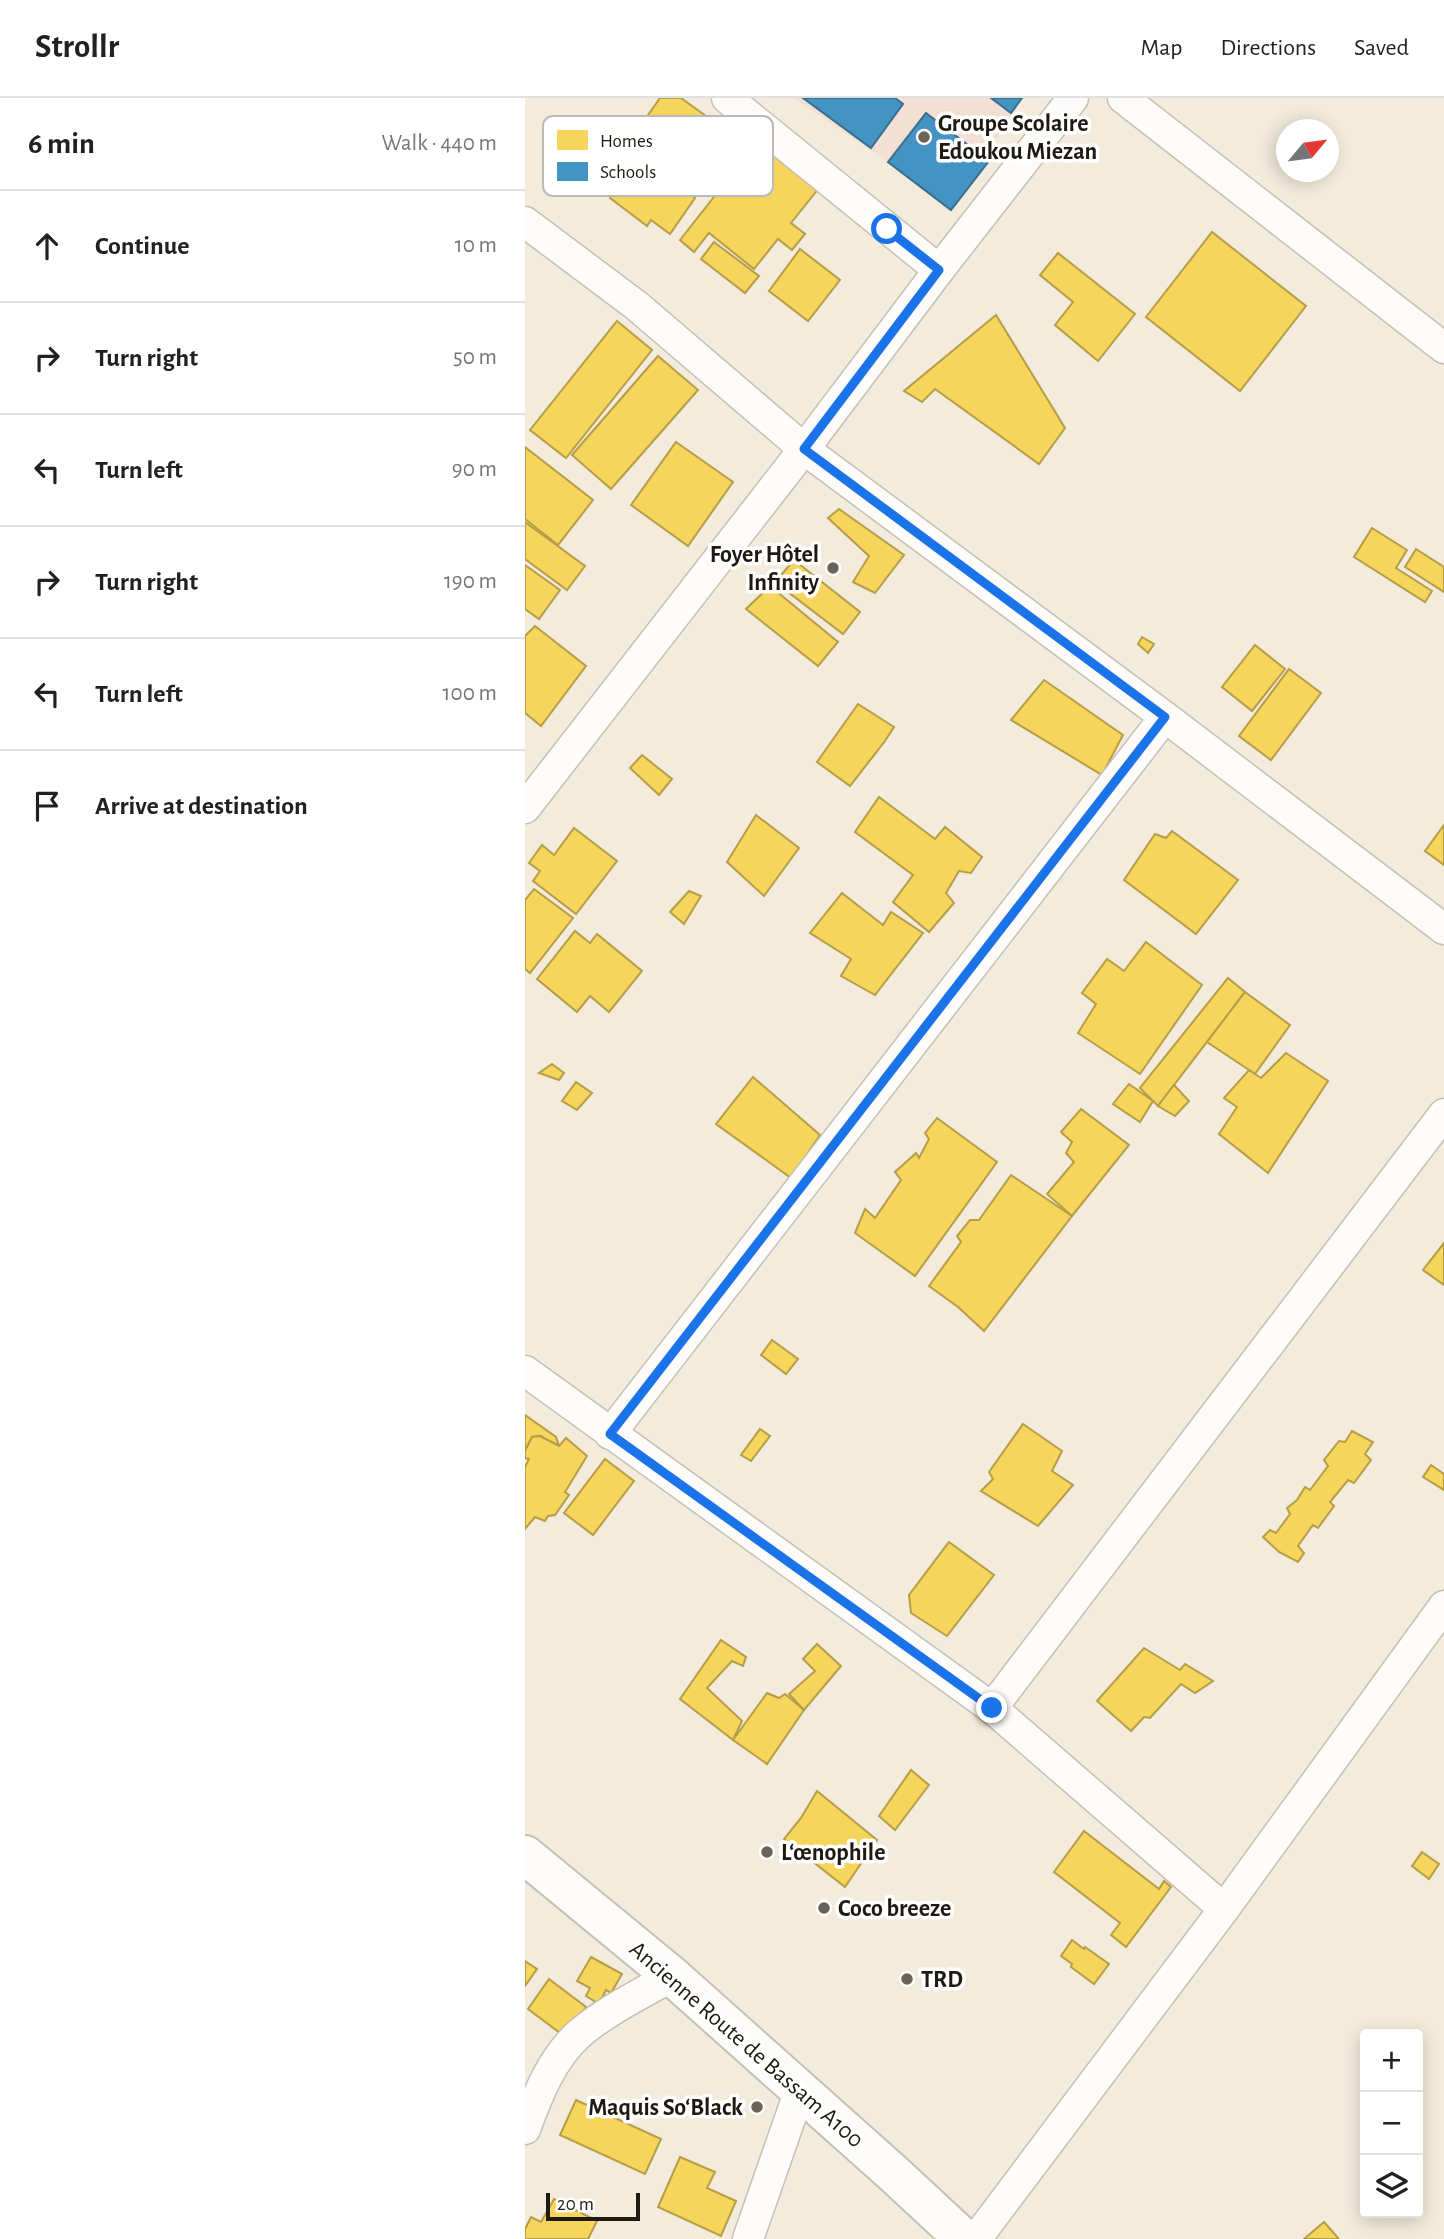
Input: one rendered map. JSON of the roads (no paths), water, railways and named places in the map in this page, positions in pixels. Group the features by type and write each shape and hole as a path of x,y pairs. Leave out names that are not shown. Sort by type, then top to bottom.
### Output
{"main road":[{"name":"Ancienne Route de Bassam A100","path":"525,1855 672,1976 964,2239"}],"street":[{"path":"727,98 749,116"},
{"path":"525,808 1073,98"},
{"path":"1123,98 1444,348"},
{"path":"773,135 939,270"},
{"path":"525,222 636,306 804,449 1165,717 1444,929"},
{"path":"610,1434 1165,717"},
{"path":"992,1708 1444,1114"},
{"path":"525,1371 992,1708 1224,1909"},
{"path":"976,2239 1440,1621"},
{"path":"525,2129 535,2101 557,2061 578,2034 672,1976"},
{"path":"748,2239 800,2090"}],"place":[{"name":"Groupe Scolaire Edoukou Miezan","path":"924,137"},
{"name":"Foyer Hôtel Infinity","path":"833,568"},
{"name":"L‘œnophile","path":"767,1852"},
{"name":"Coco breeze","path":"824,1908"},
{"name":"TRD","path":"907,1979"},
{"name":"Maquis So‘Black","path":"757,2107"}]}
